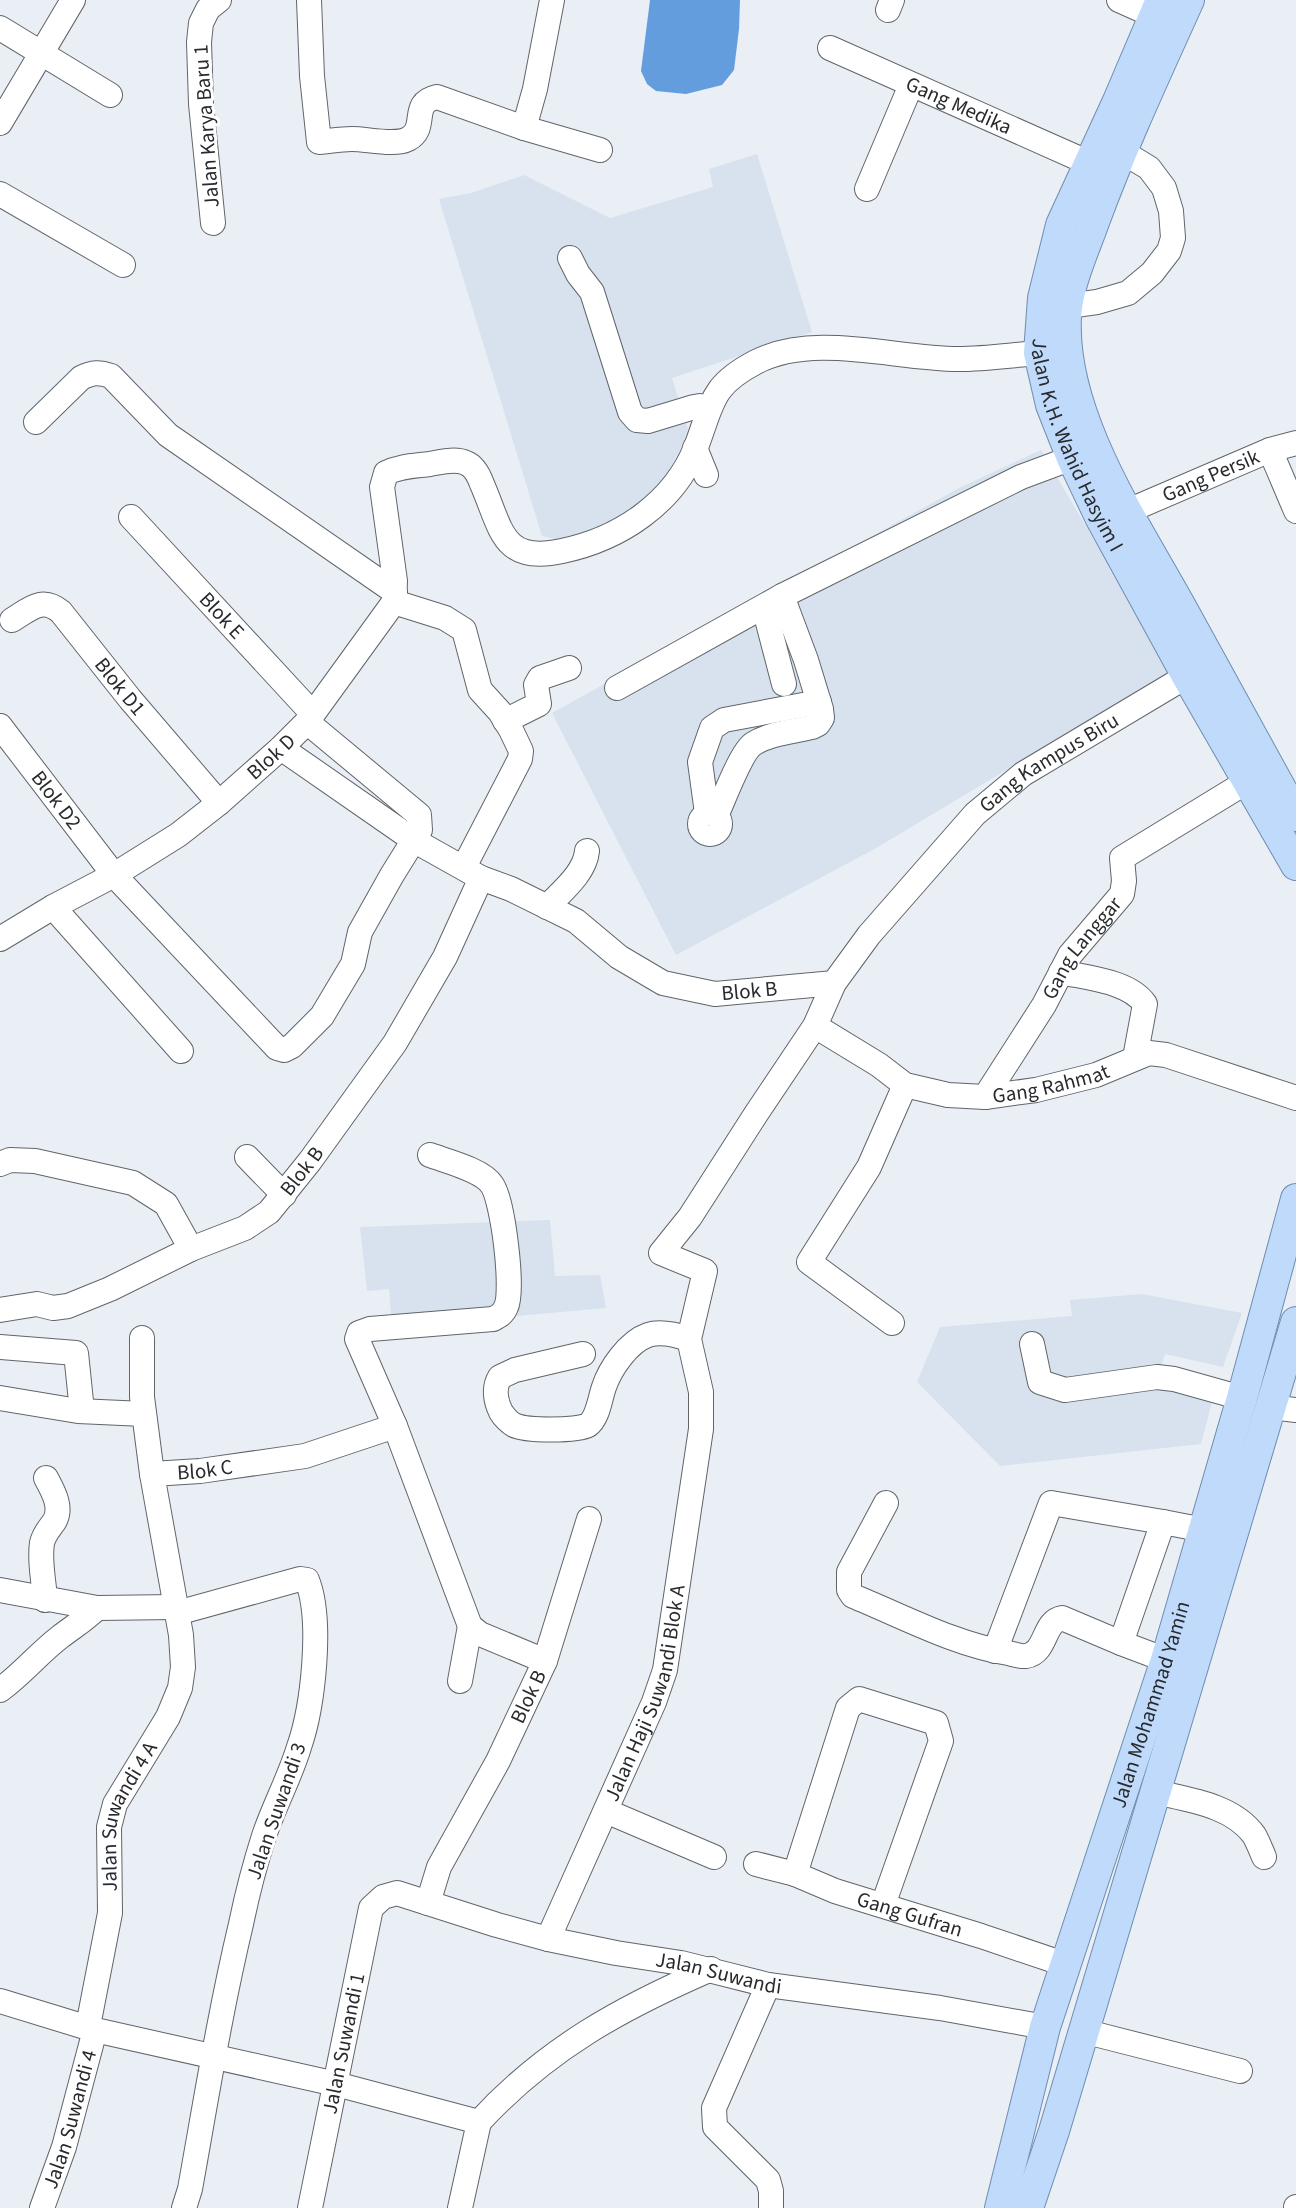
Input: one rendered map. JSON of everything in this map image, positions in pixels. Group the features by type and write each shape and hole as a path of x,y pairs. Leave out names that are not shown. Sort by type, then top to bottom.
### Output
{"main road":[{"name":"Jalan K.H. Wahid Hasyim I","path":"1189,0 1121,151 1072,282 1066,347 1072,381 1083,418 1084,455 1100,517 1187,676 1296,865"},
{"name":"Jalan K.H. Wahid Hasyim I","path":"1158,8 1061,225 1043,298 1039,354 1051,405 1084,455 1128,511 1296,816"},
{"name":"Jalan Mohammad Yamin","path":"1028,2208 1054,2131 1155,1792 1200,1593 1204,1530 1269,1405 1296,1199"},
{"name":"Jalan Mohammad Yamin","path":"1000,2208 1045,2027 1064,1964 1166,1660 1200,1593 1269,1405 1296,1322"}],"street":[{"path":"0,123 74,0"},
{"name":"Jalan Karya Baru 1","path":"213,223 201,104 199,42 201,23 208,9 219,0"},
{"path":"309,0 312,76 319,142 351,139 407,140 415,134 418,128 424,102 437,97 524,128 600,150"},
{"path":"524,128 535,89 552,0"},
{"path":"1119,0 1158,8"},
{"path":"0,28 110,95"},
{"name":"Gang Medika","path":"830,48 1089,163"},
{"path":"867,189 911,85"},
{"path":"1068,306 1097,302 1128,293 1152,273 1169,251 1173,238 1172,220 1164,188 1149,168 1121,151"},
{"path":"0,194 123,265"},
{"path":"570,258 578,274 592,292 630,412 637,420 648,422 694,406 708,409"},
{"path":"395,597 382,487 386,473 397,468 454,461 467,463 478,474 512,547 534,554 561,552 590,544 638,520 663,500 678,482 696,448 708,409 717,391 733,376 758,361 790,351 824,348 957,359 1039,354"},
{"path":"36,422 81,378 90,373 100,372 111,376 168,435 395,597 445,618 464,630 480,690 505,721 518,743 520,759 473,873"},
{"name":"Gang Persik","path":"1128,511 1270,450 1296,443"},
{"path":"696,448 706,475"},
{"path":"1270,450 1296,511"},
{"path":"617,687 784,603 1021,477 1084,455"},
{"name":"Blok E","path":"131,517 309,718 419,815 420,830 415,841"},
{"name":"Blok D","path":"0,939 53,907 114,875 178,835 219,803 281,748 309,718 395,597"},
{"name":"Blok D1","path":"12,620 43,603 52,605 61,612 130,699 219,803"},
{"path":"784,603 767,619 784,684"},
{"path":"784,603 806,660 819,702 822,718 819,724 768,737 751,745 712,815 700,762 712,728 724,720 819,702"},
{"path":"505,721 539,704 536,685 540,678 569,668"},
{"name":"Gang Kampus Biru","path":"689,1339 705,1271 661,1253 690,1218 815,1026 834,983 869,935 975,814 1023,774 1187,676"},
{"name":"Blok D2","path":"0,726 114,875 277,1048 284,1050 292,1046 322,1016 353,964 360,932 392,874 415,841"},
{"name":"Blok B","path":"281,748 415,841 473,873 576,921 619,957 663,983 714,994 834,983"},
{"name":"Gang Langgar","path":"985,1097 1032,1024 1077,945 1122,894 1124,882 1121,862 1125,855 1248,781"},
{"path":"547,907 580,871 586,862 587,851"},
{"name":"Blok B","path":"0,1310 37,1304 54,1308 68,1306 110,1289 190,1249 245,1227 269,1212 284,1195 395,1043 444,957 473,873"},
{"path":"53,907 182,1051"},
{"name":"Gang Langgar","path":"1061,972 1124,987 1139,995 1144,1004 1135,1058"},
{"name":"Gang Rahmat","path":"815,1026 879,1065 905,1085 948,1095 985,1097 1036,1090 1096,1075 1149,1053 1166,1054 1296,1098"},
{"path":"892,1323 809,1262 869,1167 905,1085"},
{"path":"430,1155 473,1171 492,1184 504,1235 509,1290 506,1307 501,1315 493,1319 363,1331 357,1339 395,1426 470,1626 460,1681"},
{"path":"247,1157 284,1195"},
{"path":"0,1164 10,1160 35,1161 133,1183 166,1204 190,1249"},
{"path":"583,1354 515,1370 500,1377 495,1388 497,1404 503,1416 514,1425 532,1429 588,1425 595,1415 612,1366 635,1344 648,1335 675,1335 689,1339"},
{"path":"142,1338 142,1397 152,1474"},
{"name":"Jalan Haji Suwandi Blok A","path":"548,1939 654,1702 665,1670 701,1429 701,1392 689,1339"},
{"path":"1032,1344 1040,1382 1065,1390 1157,1377 1174,1378 1269,1405"},
{"path":"0,1347 76,1353 82,1411"},
{"path":"0,1398 82,1411 144,1414"},
{"name":"Blok C","path":"176,1610 152,1474 201,1471 305,1456 395,1426"},
{"path":"45,1600 41,1551 43,1540 57,1517 58,1508 56,1497 46,1478"},
{"path":"886,1503 849,1572 848,1582 853,1596 957,1639 995,1651 1026,1656 1037,1652 1053,1622 1062,1618 1166,1660"},
{"path":"995,1651 1051,1503 1204,1530"},
{"path":"544,1661 589,1519"},
{"path":"1121,1643 1163,1522"},
{"name":"Jalan Suwandi 3","path":"176,1610 300,1579 307,1580 315,1630 312,1690 300,1746 264,1836 241,1923 213,2055 190,2188 184,2208"},
{"path":"0,1590 97,1608 176,1610"},
{"path":"0,1690 97,1608"},
{"name":"Jalan Suwandi 4 A","path":"92,2028 110,1913 109,1827 115,1804 168,1717 180,1689 183,1652 176,1610"},
{"name":"Blok B","path":"428,1903 439,1867 498,1761 544,1661 480,1634 470,1626"},
{"path":"795,1874 848,1708 859,1699 936,1723 941,1741 883,1905"},
{"path":"1155,1792 1206,1804 1236,1818 1254,1836 1264,1857"},
{"path":"606,1811 714,1857"},
{"name":"Gang Gufran","path":"756,1864 795,1874 835,1891 1064,1964"},
{"name":"Jalan Suwandi","path":"397,1893 548,1939 711,1970 768,1985 940,2008 1045,2027"},
{"name":"Jalan Suwandi 1","path":"310,2208 371,1908 383,1897 397,1893"},
{"path":"460,2208 479,2121 520,2080 568,2043 653,1995 711,1970"},
{"path":"768,1985 714,2108 713,2117 714,2127 768,2180 771,2191 771,2208"},
{"path":"0,2001 92,2028 336,2084 479,2121"},
{"name":"Jalan Suwandi 4","path":"42,2208 64,2147 92,2028"},
{"path":"1083,2031 1240,2071"}],"shaded area":[{"path":"757,154 812,332 672,378 688,429 682,446 658,490 612,526 564,541 542,536 439,199 471,193 524,175 610,218 713,187 709,169"},
{"path":"1041,450 1171,671 878,847 676,955 552,713 961,487"},
{"path":"550,1220 555,1276 600,1275 606,1308 392,1327 389,1289 367,1291 360,1227"},
{"path":"1142,1294 1242,1313 1223,1367 1165,1354 1160,1369 1217,1383 1201,1444 1000,1466 917,1382 940,1327 1072,1316 1070,1300"}],"water":[{"path":"650,0 740,0 734,70 722,85 686,94 656,91 647,84 641,71"}]}
